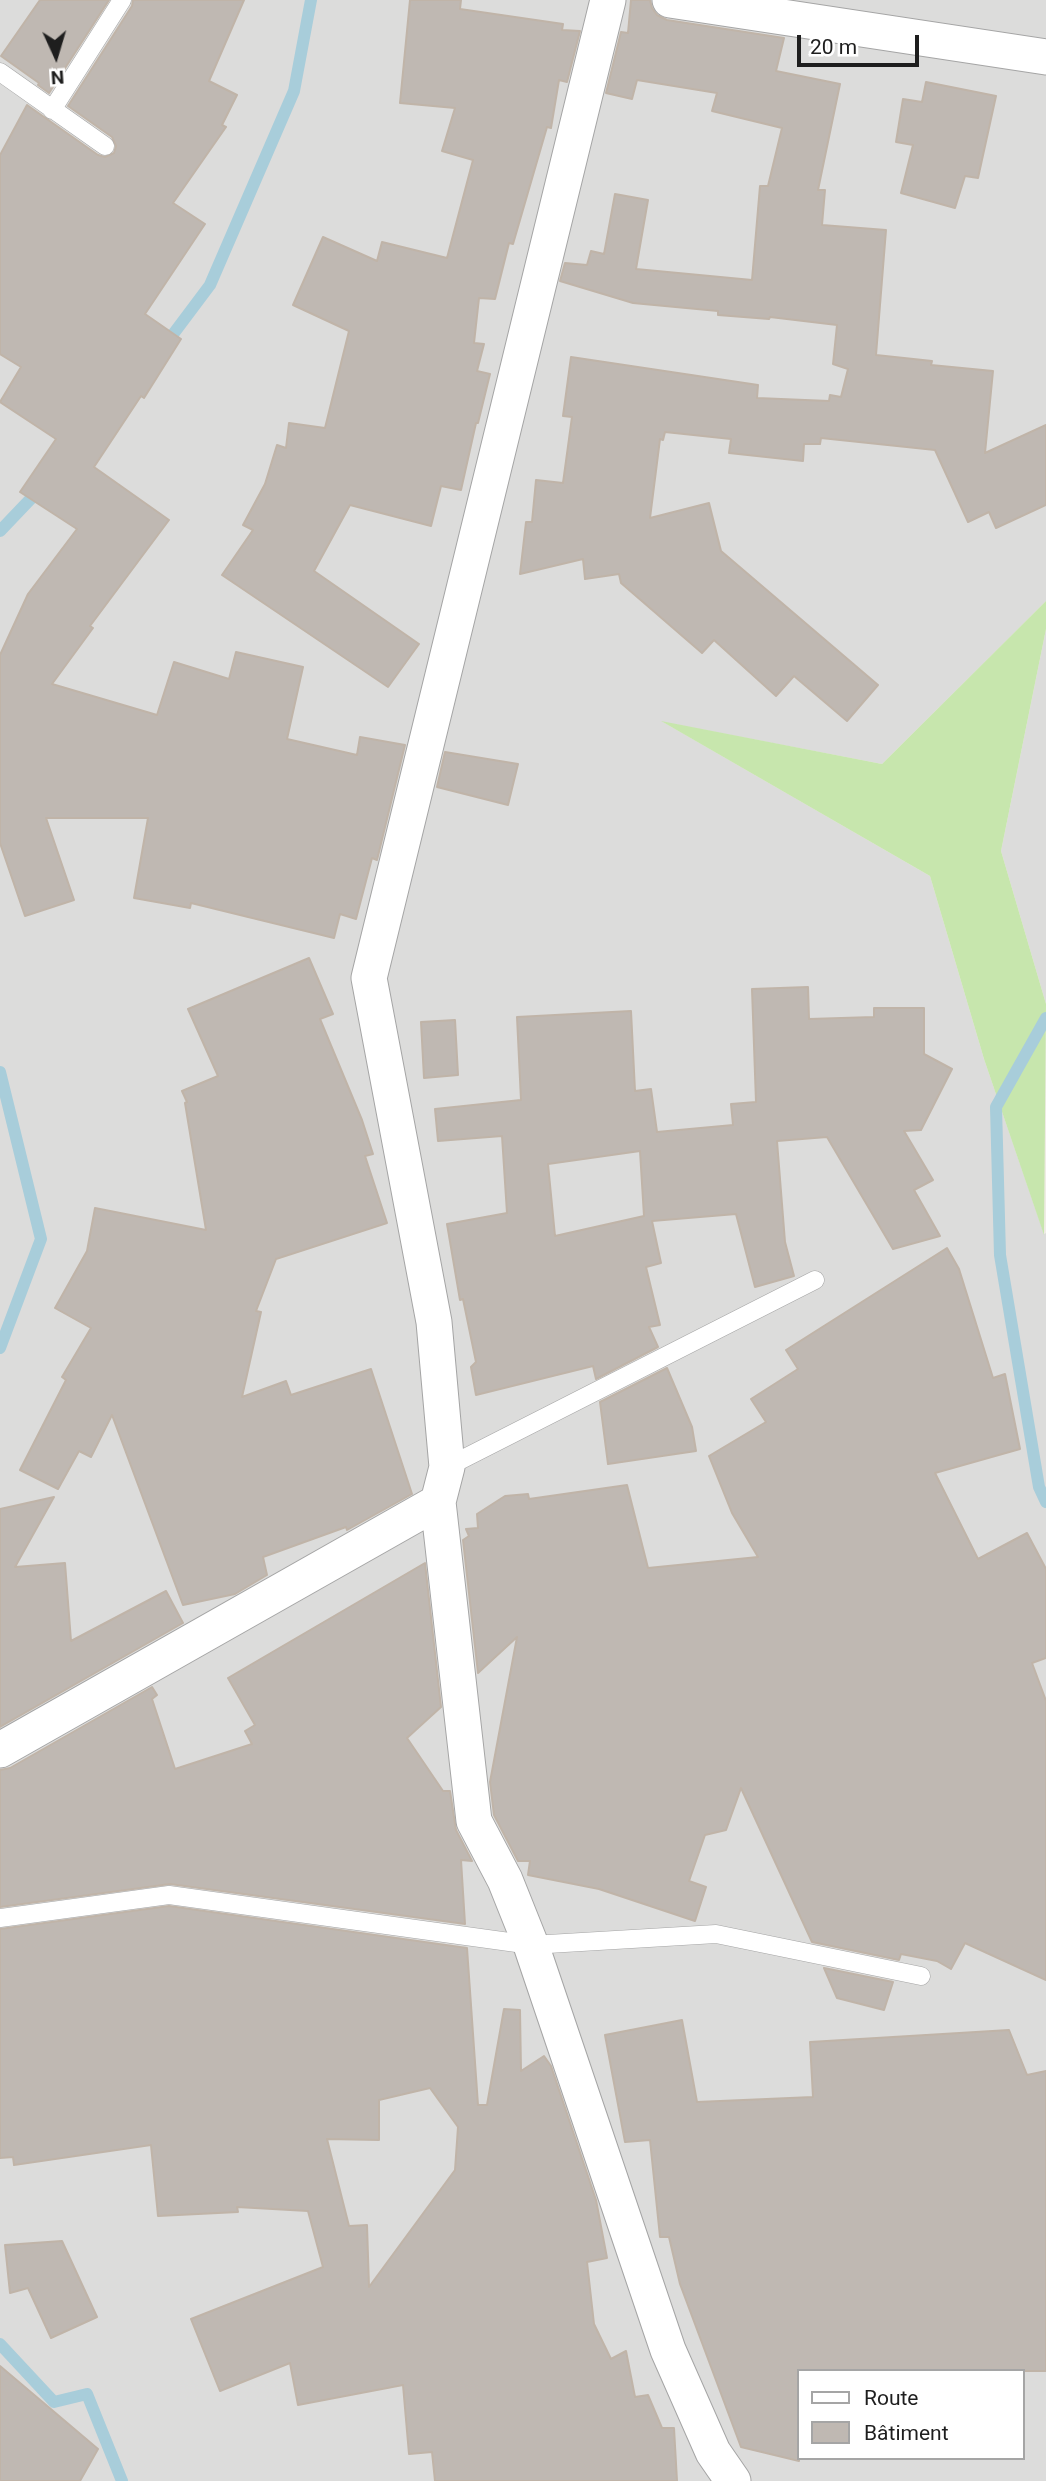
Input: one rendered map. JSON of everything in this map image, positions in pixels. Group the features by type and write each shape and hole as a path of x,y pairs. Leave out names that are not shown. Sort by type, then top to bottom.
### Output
{"street":[{"path":"608,0 369,978 434,1322 447,1466 438,1502 474,1821 505,1880 531,1945 668,2350 713,2452 733,2481"},
{"path":"670,0 1046,57"},
{"path":"0,1750 438,1502"}],"lane":[{"path":"52,110 122,0"},
{"path":"0,72 105,146"},
{"path":"447,1466 814,1280"},
{"path":"0,1919 169,1895 531,1945 716,1934 921,1976"}],"shaded area":[{"path":"0,0 1046,0 1046,601 882,764 663,722 930,876 984,1059 1044,1234 1046,1233 1046,2481 0,2481"},
{"path":"1046,629 1046,1004 1001,851"}],"green space":[{"path":"1046,601 1046,629 1001,851 1046,1004 1044,1235 984,1059 930,876 661,721 882,764"}],"building":[{"path":"40,0 109,0 49,93 1,56"},
{"path":"133,0 244,0 209,81 237,95 222,125 226,127 173,203 205,224 145,314 181,339 144,398 141,396 94,467 169,520 90,626 93,628 52,684 157,715 174,662 229,679 236,652 303,667 287,739 357,755 360,737 405,745 377,860 372,858 356,919 340,914 334,938 191,903 190,908 134,898 148,818 46,818 74,900 25,916 0,843 0,655 28,594 77,529 20,492 56,439 0,402 21,367 0,354 0,155 27,105 98,155 105,157 114,153 116,146 112,137 68,106 132,6"},
{"path":"410,0 461,0 460,9 563,24 562,30 580,31 567,82 559,80 551,128 547,127 513,244 509,243 495,299 479,298 474,343 484,344 477,371 490,374 461,490 441,486 431,526 350,505 314,571 419,644 388,687 222,575 253,530 243,525 265,484 277,445 286,448 289,423 325,428 349,331 293,305 323,237 377,261 382,242 447,258 473,160 442,151 455,108 400,103"},
{"path":"631,0 650,0 657,15 667,20 784,38 776,71 840,84 818,190 825,190 822,225 886,230 876,355 932,361 931,365 993,371 985,453 1046,425 1046,505 996,528 989,512 968,522 935,450 821,438 820,444 804,444 803,461 729,453 731,439 665,432 663,440 660,439 650,518 709,503 721,551 878,685 847,721 794,676 776,696 714,640 702,653 621,583 619,574 585,579 583,559 520,574 526,522 532,522 536,480 563,483 572,417 563,416 571,357 758,385 757,398 829,401 830,395 841,397 848,369 833,364 837,325 770,317 718,315 718,311 633,303 560,281 565,263 587,265 591,251 604,254 615,194 648,200 636,269 752,280 760,186 768,186 782,128 712,111 717,93 637,80 632,99 606,93 621,32 628,33"},
{"path":"926,82 996,96 978,178 965,176 955,208 901,193 913,145 896,142 903,99 922,102"},
{"path":"445,752 518,764 508,805 437,787"},
{"path":"309,958 333,1014 320,1019 362,1120 373,1154 365,1156 387,1223 276,1259 256,1311 261,1312 242,1397 286,1381 291,1395 371,1369 412,1494 347,1530 346,1527 263,1557 267,1575 235,1594 183,1605 112,1415 91,1457 79,1451 58,1489 20,1470 66,1380 62,1377 91,1328 55,1308 87,1251 95,1208 206,1230 185,1103 187,1102 182,1091 218,1076 188,1009"},
{"path":"808,987 809,1019 874,1017 874,1008 924,1008 924,1054 952,1069 921,1130 904,1131 933,1180 914,1190 940,1236 893,1249 827,1137 777,1141 785,1242 794,1276 755,1287 736,1214 652,1221 661,1263 646,1267 660,1325 649,1327 658,1347 596,1379 593,1366 476,1395 471,1367 476,1362 463,1299 460,1300 447,1224 507,1213 502,1136 438,1141 435,1109 521,1100 517,1017 631,1011 635,1091 651,1089 657,1132 733,1125 731,1104 756,1102 752,989","holes":["640,1151 644,1216 555,1236 548,1164"]},
{"path":"455,1020 458,1075 424,1078 421,1022"},
{"path":"947,1248 959,1269 993,1378 1005,1374 1020,1449 935,1473 978,1559 1027,1533 1046,1569 1046,1658 1032,1663 1046,1701 1046,1980 965,1943 951,1969 937,1961 901,1954 899,1960 812,1942 741,1788 726,1830 705,1835 689,1881 706,1887 695,1921 599,1889 528,1875 530,1861 518,1861 494,1815 490,1782 517,1637 478,1673 463,1540 469,1536 466,1529 478,1528 477,1514 505,1496 528,1494 529,1499 627,1485 648,1568 758,1557 732,1513 709,1456 766,1422 751,1399 798,1369 786,1350"},
{"path":"667,1368 692,1427 696,1451 608,1464 600,1402"},
{"path":"54,1497 15,1567 65,1563 71,1641 166,1591 183,1623 0,1727 0,1509"},
{"path":"425,1563 441,1707 407,1738 443,1791 450,1791 456,1830 472,1861 461,1860 465,1924 170,1884 0,1907 0,1770 10,1768 152,1687 157,1695 152,1699 175,1769 252,1744 245,1731 255,1725 228,1678"},
{"path":"169,1906 467,1948 478,2105 487,2105 504,2009 520,2010 521,2071 544,2056 551,2066 596,2200 607,2258 587,2262 594,2324 611,2359 626,2351 635,2397 648,2395 662,2428 674,2428 677,2481 435,2481 432,2452 409,2454 403,2385 298,2405 290,2363 220,2391 191,2319 323,2267 308,2211 237,2207 238,2212 158,2216 151,2145 14,2165 13,2157 0,2158 0,1929","holes":["430,2088 458,2127 455,2170 369,2287 367,2225 349,2226 327,2139 379,2140 379,2100"]},
{"path":"824,1968 893,1982 884,2010 837,1998"},
{"path":"682,2020 697,2102 813,2097 810,2042 1009,2030 1027,2075 1046,2071 1046,2371 797,2369 799,2461 741,2447 680,2284 669,2237 660,2237 650,2140 625,2142 605,2035"},
{"path":"62,2241 97,2317 51,2338 28,2288 10,2293 5,2245"},
{"path":"0,2366 98,2449 80,2481 0,2481"}],"waterway":[{"path":"165,345 210,285 294,91 311,0"},
{"path":"0,531 41,488"},
{"path":"1046,1018 996,1107 1000,1255 1039,1487 1046,1502"},
{"path":"0,1072 41,1239 0,1348"},
{"path":"0,2344 54,2402 87,2394 122,2481"}]}
